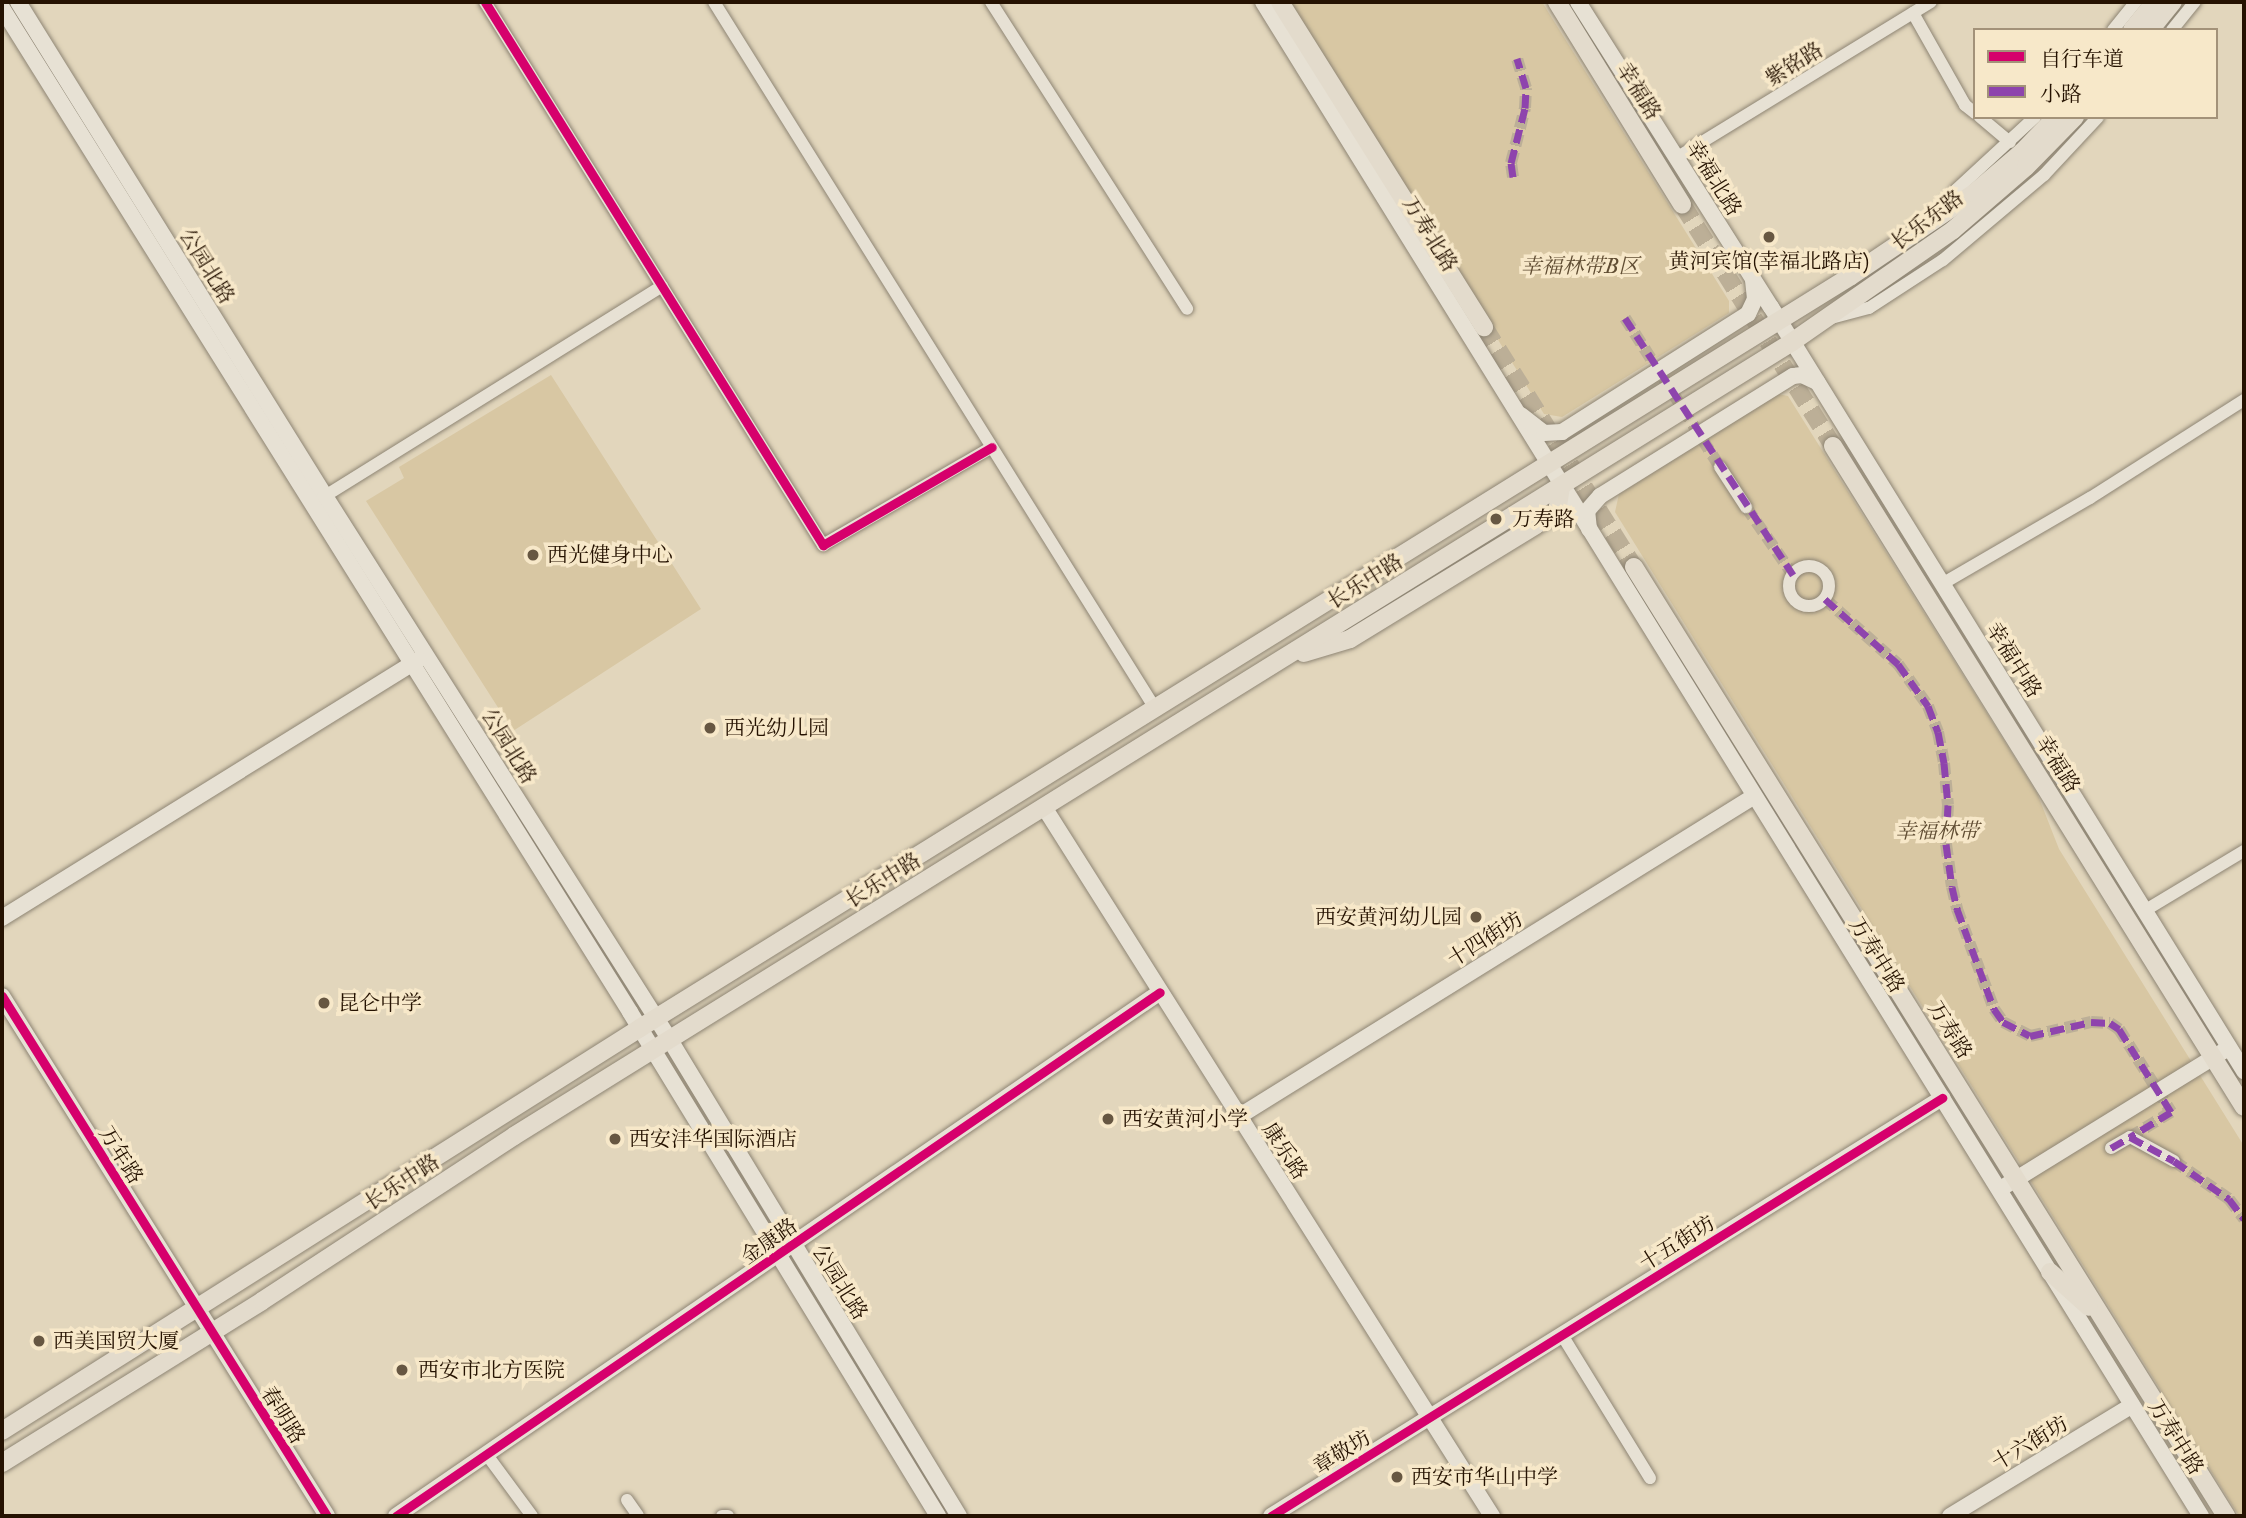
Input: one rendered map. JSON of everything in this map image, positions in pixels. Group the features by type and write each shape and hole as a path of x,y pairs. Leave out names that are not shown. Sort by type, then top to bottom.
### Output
{"main road":[{"name":"公园北路","path":"18,2 325,496 670,1040 959,1516"},
{"name":"万寿北路","path":"1262,2 1561,487"},
{"path":"1280,2 1484,327"},
{"name":"幸福路","path":"1557,2 1682,204"},
{"name":"幸福北路","path":"1578,2 1792,342"},
{"path":"2136,28 2179,2"},
{"name":"公园北路","path":"2,8 640,1028 938,1516"},
{"path":"2152,28 2166,12"},
{"name":"长乐东路","path":"1779,320 1887,253 1993,178 2054,119"},
{"name":"长乐东路","path":"1792,342 1953,230 2026,167 2073,119"},
{"path":"1509,404 1544,433 1562,432 1748,314 1755,299 1752,276"},
{"name":"长乐中路","path":"2,1430 640,1028 1156,710 1779,320"},
{"name":"长乐中路","path":"2,1463 653,1050 1792,342"},
{"name":"幸福中路","path":"1792,342 2244,1071"},
{"path":"1590,534 1587,511 1601,496 1793,376 1802,375 1817,382"},
{"name":"幸福路","path":"1833,446 2244,1107"},
{"name":"万寿中路","path":"1561,487 2000,1189 2131,1406 2202,1516"},
{"name":"万寿路","path":"1634,567 2226,1516"},
{"path":"2,918 426,655"},
{"path":"1217,670 1230,692"},
{"name":"十四街坊","path":"1238,1117 1753,797"},
{"name":"康乐路","path":"1044,807 1492,1516"},
{"path":"1845,905 1888,1012"},
{"name":"金康路","path":"396,1516 779,1256 1160,992"},
{"name":"万年路","path":"2,996 210,1332"},
{"path":"2000,1189 2229,1048"},
{"name":"十五街坊","path":"1430,1417 1942,1098"},
{"path":"2050,1272 2105,1321"},
{"name":"春明路","path":"210,1332 327,1516"},
{"name":"十六街坊","path":"1950,1516 2131,1406"},
{"name":"章敬坊","path":"1271,1516 1430,1417"}],"street":[{"path":"714,2 1156,710"},
{"path":"991,2 1187,309"},
{"name":"紫铭路","path":"1676,158 1931,2"},
{"path":"2115,28 2136,2"},
{"path":"2166,12 2195,2"},
{"path":"490,3 823,545 992,447"},
{"path":"1913,13 1965,105 1973,111"},
{"path":"1982,119 2010,142"},
{"path":"1938,216 1956,190 2033,119"},
{"path":"1824,320 1869,308 1943,260 2044,175 2096,119"},
{"path":"325,496 662,286"},
{"path":"1942,584 2090,498 2244,400"},
{"path":"1720,467 1746,507"},
{"path":"2144,911 2244,851"},
{"path":"2111,1148 2130,1137 2174,1161"},
{"path":"1562,1335 1650,1478"},
{"path":"487,1455 532,1516"},
{"path":"627,1500 638,1516"},
{"path":"722,1516 728,1516"}],"green space":[{"name":"幸福林带B区","path":"1289,2 1542,2 1729,301 1729,313 1562,417 1544,414"},
{"name":"西光健身中心","path":"551,375 701,609 513,731 366,501 404,478 399,467"},
{"name":"幸福林带","path":"1778,394 1788,396 2037,793 2059,849 2244,1146 2244,1516 2239,1516 1615,512 1619,494"}],"tunnel":[{"path":"1513,177 1511,163 1525,108 1526,88 1517,58"},
{"path":"1682,204 1833,446"},
{"path":"1625,318 1720,467"},
{"path":"1484,327 1634,567"},
{"path":"1746,507 1793,575"},
{"path":"1825,599 1898,664 1928,706 1938,732 1944,763 1948,805 1946,844 1952,887 1957,909 1994,1009 2003,1022 2030,1036 2091,1022 2110,1023 2119,1029 2171,1112 2130,1137"},
{"path":"2174,1161 2229,1199 2244,1219"}],"marked path":[{"path":"1513,177 1511,163 1525,108 1526,88 1517,58"},
{"path":"1625,318 1793,575"},
{"path":"1825,599 1898,664 1928,706 1938,732 1944,763 1948,805 1946,844 1952,887 1957,909 1994,1009 2003,1022 2030,1036 2091,1022 2110,1023 2119,1029 2171,1112 2130,1137"},
{"path":"2111,1148 2130,1137 2174,1161 2229,1199 2244,1219"}],"cycle path":[{"path":"485,2 823,545 992,447"},
{"path":"396,1516 1160,992"},
{"path":"2,996 327,1516"},
{"path":"1271,1516 1942,1098"}],"place":[{"name":"黄河宾馆(幸福北路店)","path":"1769,237"},
{"name":"万寿路","path":"1496,519"},
{"name":"西光健身中心","path":"533,555"},
{"name":"西光幼儿园","path":"710,728"},
{"name":"西安黄河幼儿园","path":"1476,917"},
{"name":"昆仑中学","path":"324,1003"},
{"name":"西安黄河小学","path":"1108,1119"},
{"name":"西安沣华国际酒店","path":"615,1139"},
{"name":"西美国贸大厦","path":"39,1341"},
{"name":"西安市北方医院","path":"402,1370"},
{"name":"西安市华山中学","path":"1397,1477"}]}
